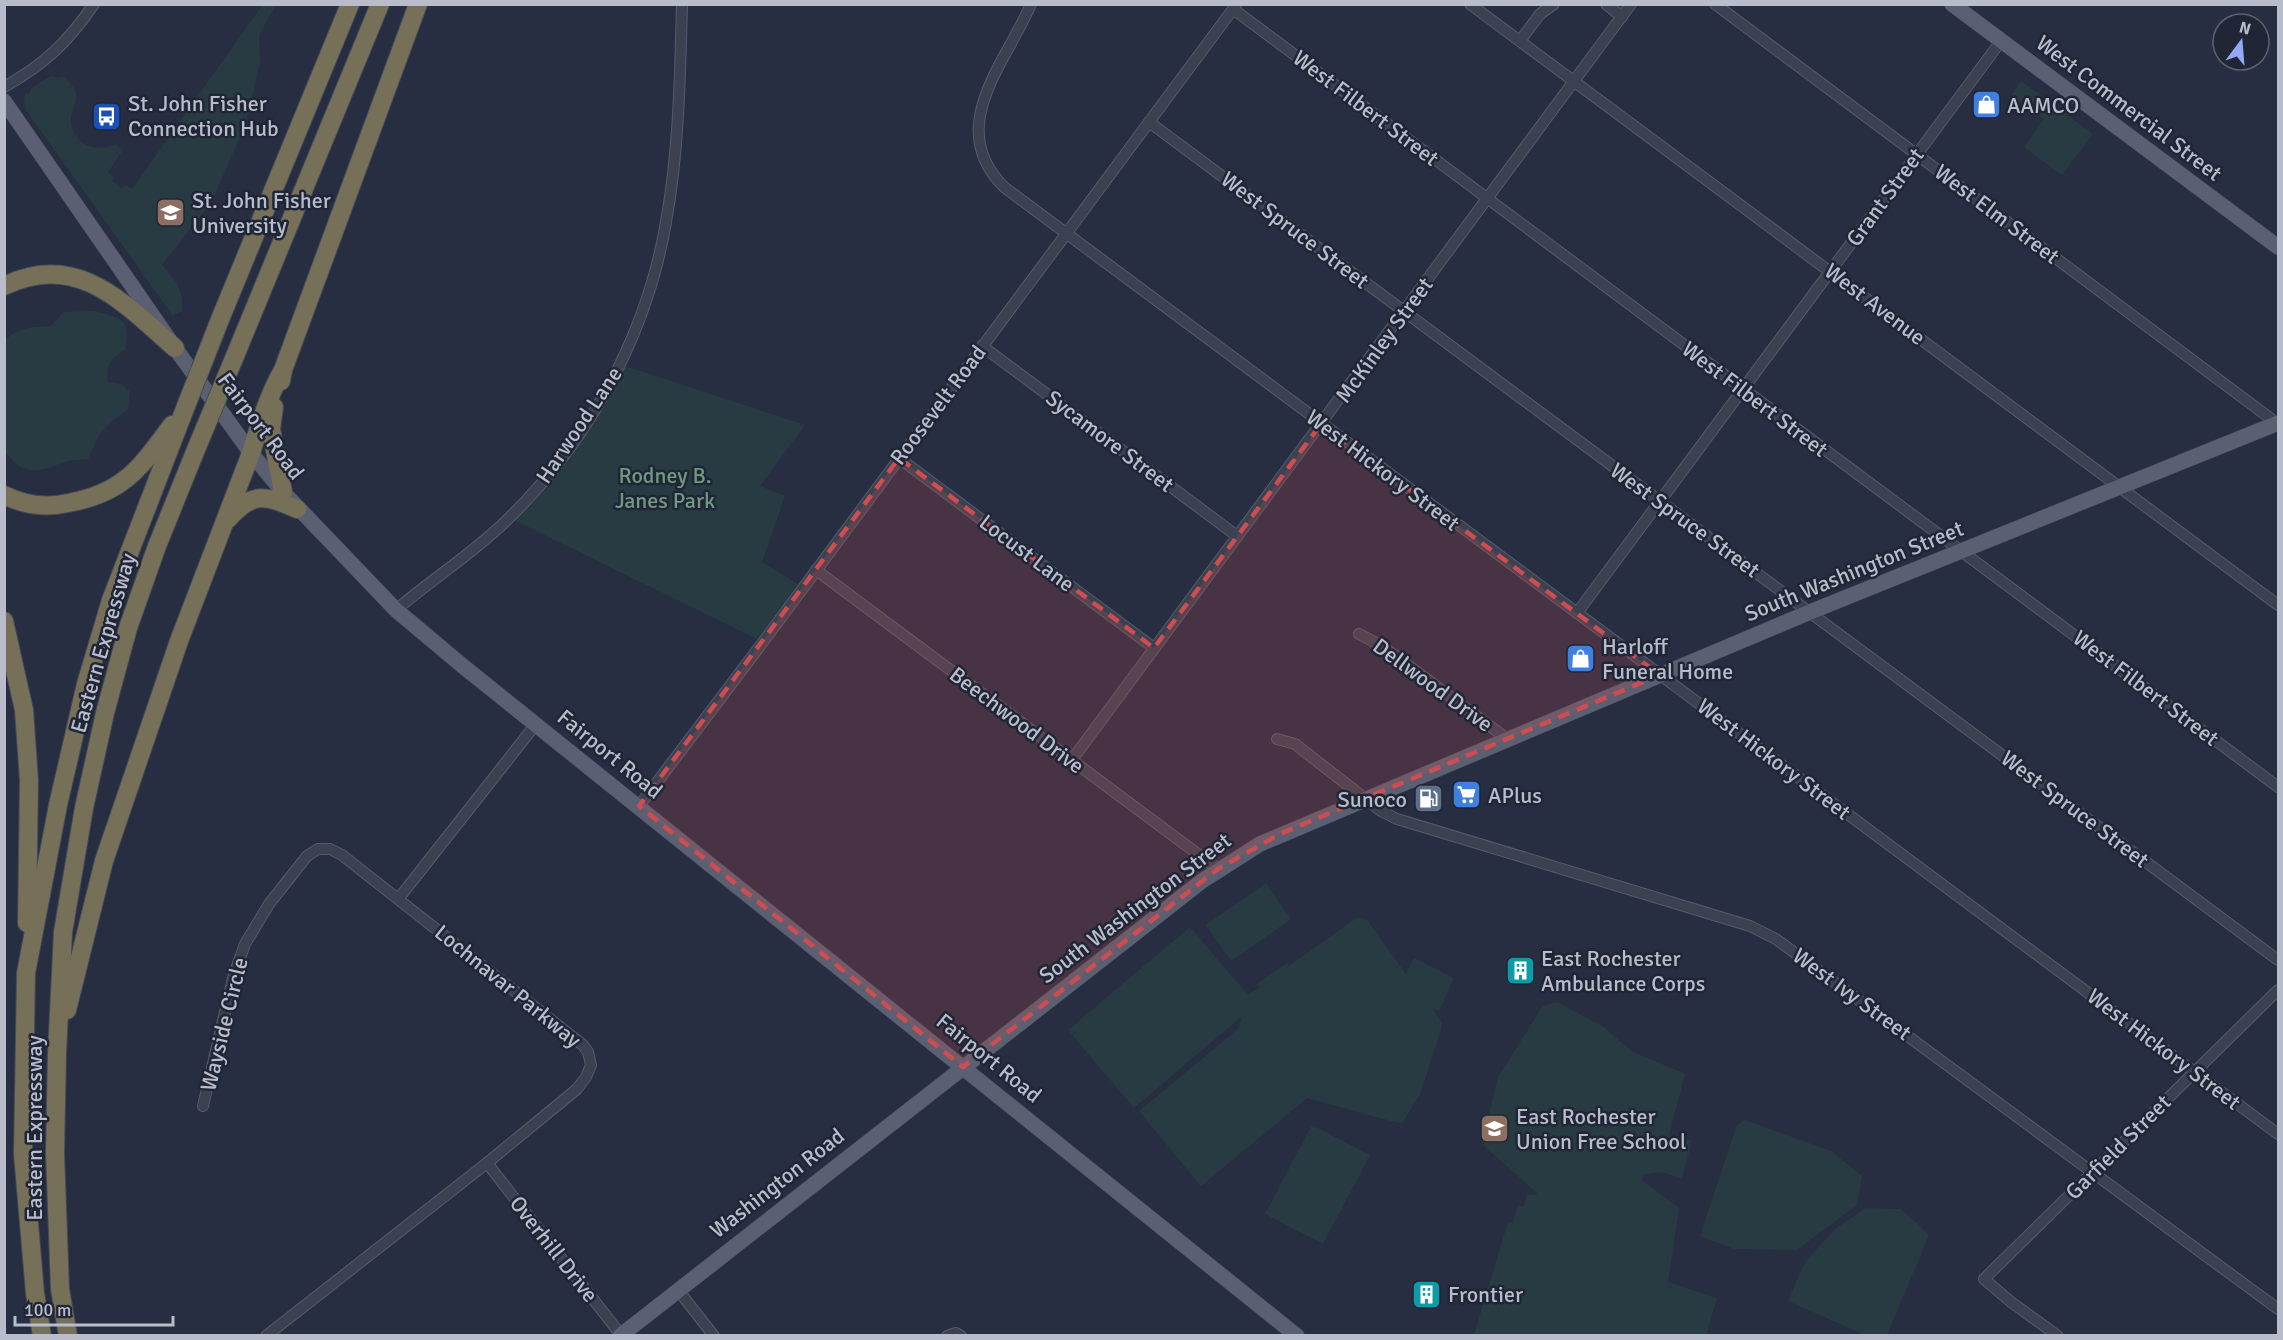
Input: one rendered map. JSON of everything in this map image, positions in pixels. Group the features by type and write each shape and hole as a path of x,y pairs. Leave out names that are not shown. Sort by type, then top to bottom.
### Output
{"highway":[{"name":"Eastern Expressway","path":"42,1335 35,1293 23,1154 26,973 58,805 86,684 111,600 186,406 350,4"},
{"name":"Eastern Expressway","path":"68,1335 60,1289 56,1153 57,1053 63,932 84,808 105,712 128,627 157,546 380,4"},
{"path":"283,492 271,429 272,413 283,370 418,4"},
{"path":"4,286 33,276 62,276 91,282 118,298 175,348"},
{"path":"57,1053 104,861 179,641 275,385 283,370"},
{"path":"4,495 15,500 52,506 88,500 114,489 143,464 186,406"},
{"path":"219,533 240,506 254,498 267,498 297,509"},
{"path":"4,621 24,710 29,780 26,973"}],"main road":[{"name":"West Commercial Street","path":"1952,4 2278,247"},
{"name":"Fairport Road","path":"4,101 175,348 251,453 297,509 396,610 1297,1335"},
{"name":"South Washington Street","path":"963,1066 1218,869 1260,843 1810,612 2278,424"},
{"name":"Washington Road","path":"620,1335 963,1066"}],"street":[{"path":"4,87 50,57 64,44 94,4"},
{"name":"Harwood Lane","path":"396,610 469,554 520,507 541,484 575,439 615,377 642,312 666,224 679,102 682,4"},
{"name":"West Hickory Street","path":"1031,4 986,93 979,121 979,139 985,159 998,182 2278,1134"},
{"name":"West Avenue","path":"1470,4 2278,605"},
{"path":"1520,41 1540,14 1554,4"},
{"path":"1606,4 1622,17"},
{"name":"McKinley Street","path":"1071,761 1631,4"},
{"name":"West Elm Street","path":"1715,4 2278,424"},
{"name":"Roosevelt Road","path":"639,806 1235,7"},
{"name":"West Filbert Street","path":"1235,7 1487,199 2278,787"},
{"name":"Grant Street","path":"1577,613 2001,41"},
{"name":"West Spruce Street","path":"1149,122 2278,960"},
{"name":"Sycamore Street","path":"982,346 1237,536"},
{"name":"Locust Lane","path":"899,458 1154,648"},
{"name":"Beechwood Drive","path":"816,570 1218,869"},
{"name":"Dellwood Drive","path":"1359,634 1382,646 1506,738"},
{"path":"399,898 536,724"},
{"name":"West Ivy Street","path":"1277,739 1296,744 1381,811 1397,819 1764,932 1797,952 2278,1308"},
{"name":"Wayside Circle","path":"203,1106 238,962 261,915 307,856 318,849 336,851 399,898"},
{"name":"Lochnavar Parkway","path":"266,1335 487,1163 577,1089 589,1071 590,1058 583,1045 399,898"},
{"name":"Garfield Street","path":"2058,1335 2011,1302 1984,1279 2278,990"},
{"name":"Overhill Drive","path":"487,1163 620,1335"},
{"path":"678,1290 714,1335"},
{"path":"947,1335 956,1333 961,1335"}],"highlighted area":[{"path":"1321,424 1660,675 1280,834 1218,869 963,1067 639,806 899,458 1154,648"}],"green space":[{"path":"263,4 276,5 259,35 260,63 246,123 212,201 162,265 180,291 182,311 173,316 26,110 25,93 28,94 34,86 51,76 60,78 62,76 67,80 76,95 71,118 75,134 79,140 92,147 100,148 115,144 123,150 108,172 114,178 112,181 121,188 126,185 132,189"},
{"path":"2021,81 2093,134 2062,175 2024,147 2044,119 2011,96"},
{"path":"93,311 116,317 125,325 127,339 125,349 110,363 108,382 122,384 130,392 128,409 103,430 88,460 65,462 35,471 25,469 15,463 5,451 5,341 20,330 51,326 64,312"},
{"name":"Rodney B. Janes Park","path":"625,366 805,425 760,486 785,496 762,562 798,584 757,639 514,520 545,487 576,448"},
{"path":"1266,883 1291,919 1231,961 1206,925"},
{"path":"1358,917 1367,920 1406,974 1414,958 1454,978 1439,1011 1432,1008 1442,1023 1420,1094 1402,1124 1307,1098 1201,1186 1139,1111 1239,1028 1242,1016 1134,1108 1068,1030 1190,927 1248,995 1260,987 1258,983 1287,963 1289,966"},
{"path":"1557,1002 1604,1027 1631,1051 1685,1074 1669,1135 1692,1141 1682,1178 1660,1172 1642,1175 1643,1181 1679,1208 1668,1282 1717,1298 1706,1335 1474,1335 1508,1222 1513,1223 1518,1205 1524,1207 1527,1195 1538,1194 1482,1144 1498,1077 1543,1006"},
{"path":"1745,1120 1831,1151 1862,1176 1857,1205 1797,1250 1734,1249 1700,1236 1737,1125"},
{"path":"1312,1125 1370,1155 1323,1244 1265,1214"},
{"path":"1866,1208 1901,1209 1929,1235 1887,1335 1865,1335 1788,1301 1805,1262 1835,1229"}],"place":[{"name":"AAMCO","path":"1986,105"},
{"name":"St. John Fisher Connection Hub","path":"107,116"},
{"name":"St. John Fisher University","path":"171,213"},
{"name":"Harloff Funeral Home","path":"1581,659"},
{"name":"APlus","path":"1467,795"},
{"name":"Sunoco","path":"1428,799"},
{"name":"East Rochester Ambulance Corps","path":"1520,971"},
{"name":"East Rochester Union Free School","path":"1495,1129"},
{"name":"Frontier","path":"1427,1294"}]}
